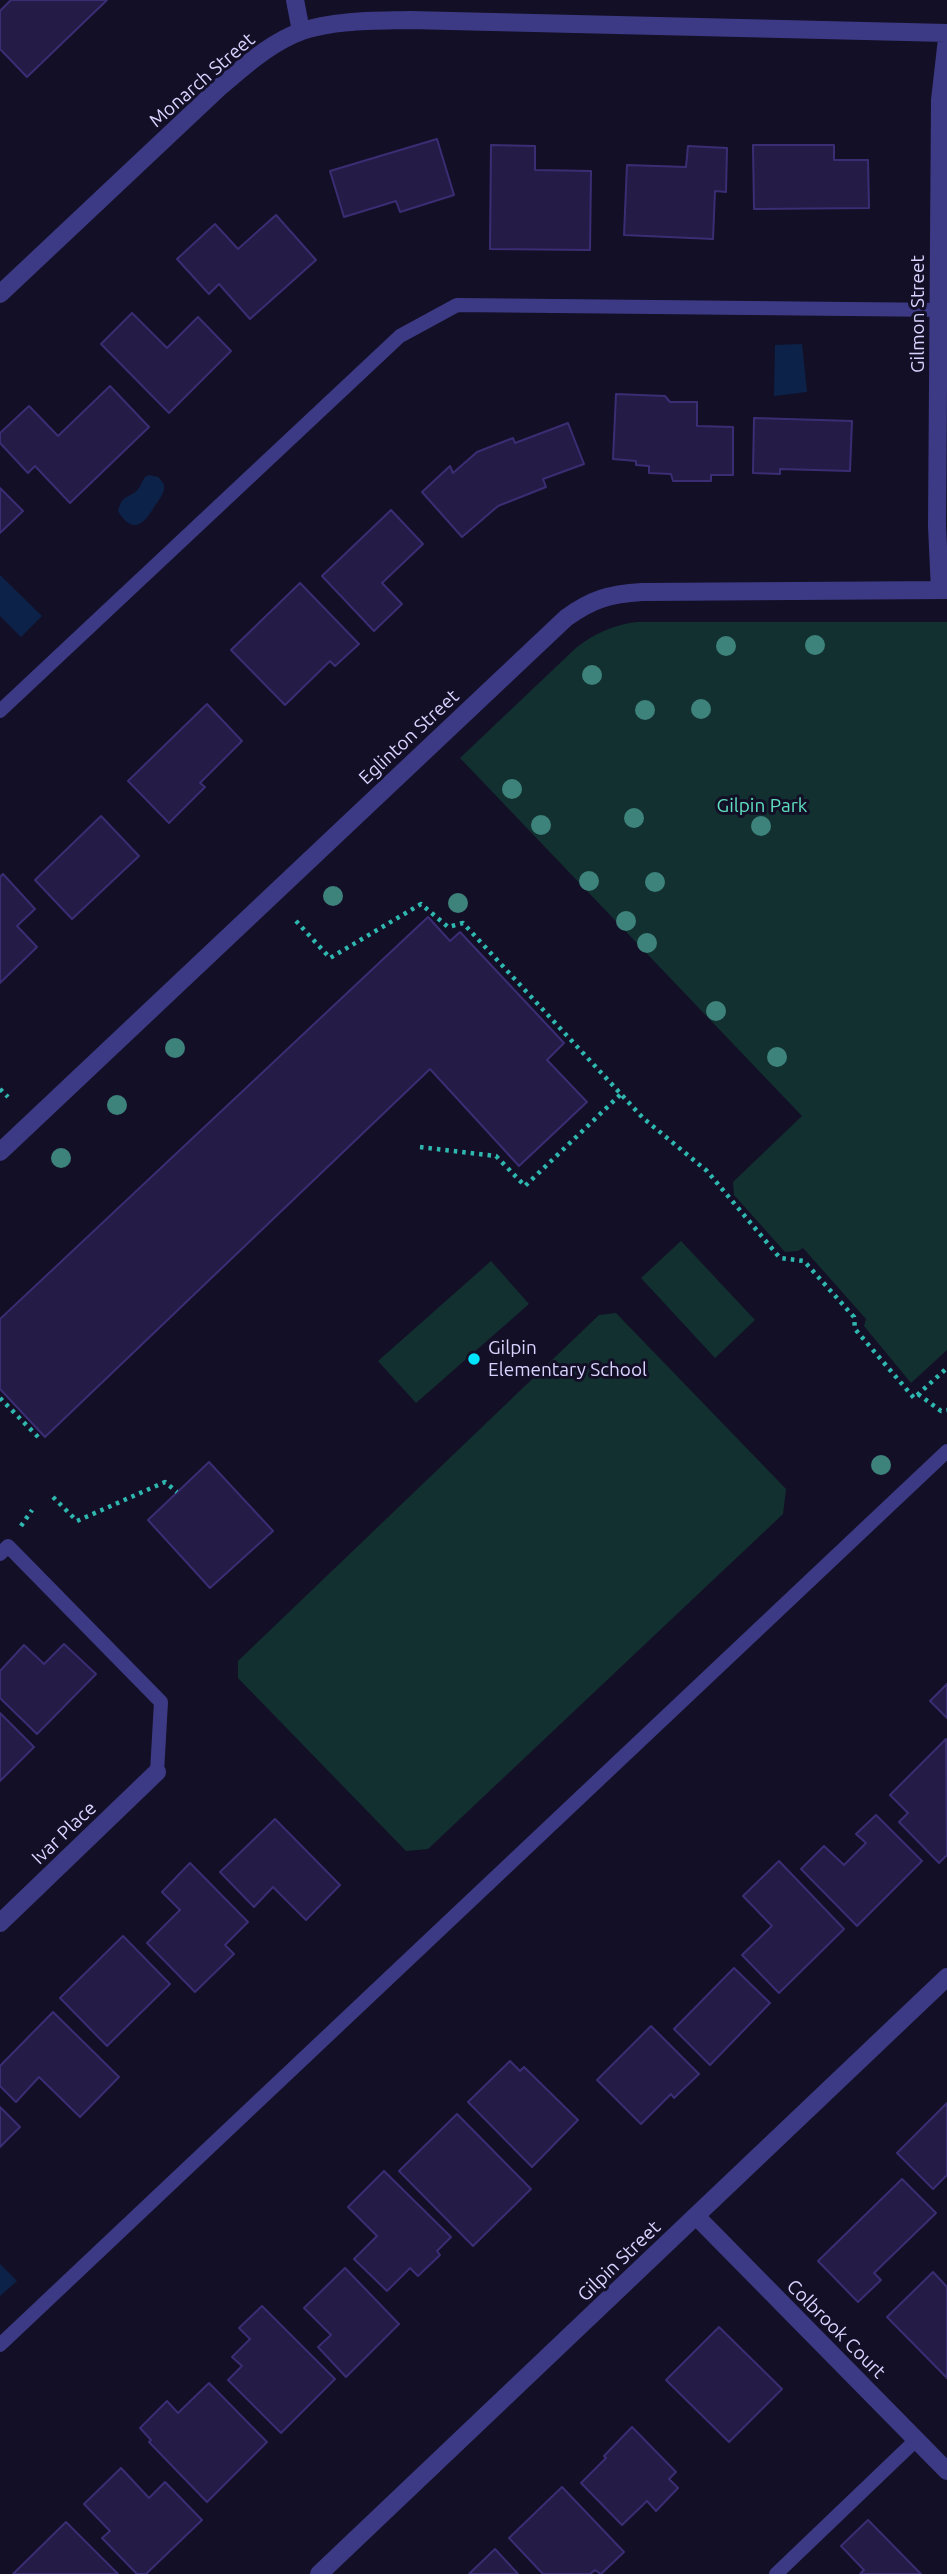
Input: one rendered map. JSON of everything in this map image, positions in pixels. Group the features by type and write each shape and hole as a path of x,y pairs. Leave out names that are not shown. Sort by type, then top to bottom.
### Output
{"street":[{"path":"295,0 301,31"},
{"name":"Monarch Street","path":"0,294 221,86 259,55 301,31 358,21 410,20 947,33"},
{"name":"Gilmon Street","path":"944,590 937,526 943,310 940,100 947,39"},
{"name":"Eglinton Street","path":"0,1152 566,618 582,607 606,596 642,592 944,590"},
{"name":"Ivar Place","path":"0,1923 157,1772"},
{"name":"Gilpin Street","path":"319,2574 947,1978"},
{"name":"Colbrook Court","path":"696,2216 947,2471"}],"lane":[{"path":"0,711 400,336 457,305 943,310"},
{"path":"0,2345 947,1451"},
{"path":"0,1554 8,1546 161,1702 157,1772"},
{"path":"776,2574 916,2440"}],"path":[{"path":"296,921 330,958 421,904 447,927 463,923 643,1118 707,1171 780,1258 804,1261 854,1317 855,1329 914,1398 947,1368"},
{"path":"0,1090 8,1097"},
{"path":"420,1147 496,1156 525,1186 621,1094"},
{"path":"918,1394 941,1410 947,1410"},
{"path":"0,1398 41,1440"},
{"path":"52,1497 77,1521 165,1482 177,1492"}],"green space":[{"name":"Gilpin Park","path":"637,622 947,622 947,1350 911,1383 864,1326 866,1319 803,1248 785,1252 734,1195 733,1182 802,1116 460,758 577,647 605,630"},
{"path":"681,1241 755,1320 715,1358 641,1278"},
{"path":"491,1261 529,1304 416,1403 378,1361"},
{"path":"616,1313 786,1489 783,1514 428,1849 406,1851 238,1678 238,1661 599,1315"}],"water":[{"path":"802,344 807,392 774,396 775,345"},
{"path":"149,475 161,480 163,491 146,519 133,525 118,511 124,499 136,491"},
{"path":"0,575 42,616 21,637 0,616"},
{"path":"0,2264 17,2281 0,2296"}],"building":[{"path":"11,0 107,0 27,77 0,49 0,11"},
{"path":"437,139 454,195 400,212 396,201 344,217 330,171"},
{"path":"491,145 535,146 535,170 591,171 590,250 490,249"},
{"path":"753,145 834,145 834,160 868,160 869,208 754,209"},
{"path":"688,146 727,148 726,192 715,191 713,239 624,235 627,165 686,167"},
{"path":"276,215 316,260 250,319 219,284 209,294 177,259 215,224 238,249"},
{"path":"132,313 167,348 198,317 231,351 169,413 101,344"},
{"path":"110,386 149,427 70,503 35,466 28,473 0,443 0,433 29,406 58,436"},
{"path":"616,394 665,396 670,402 697,402 697,426 733,427 733,475 711,475 711,481 673,481 671,474 649,473 649,466 636,465 636,461 613,459"},
{"path":"754,418 852,421 850,471 780,469 780,474 753,473"},
{"path":"568,423 584,464 543,479 546,487 498,506 462,537 422,492 450,466 453,473 477,452 513,438 515,443"},
{"path":"0,488 23,511 0,533"},
{"path":"391,510 423,544 382,583 402,604 374,631 322,576"},
{"path":"300,583 359,644 335,666 330,661 285,705 231,650"},
{"path":"207,704 242,741 200,783 205,787 169,823 128,781"},
{"path":"101,816 139,856 72,919 35,880"},
{"path":"3,874 35,909 17,926 37,947 0,983 0,877"},
{"path":"428,917 450,941 460,932 564,1043 547,1060 587,1102 519,1166 430,1069 45,1437 0,1389 0,1319"},
{"path":"209,1462 273,1531 210,1588 148,1520"},
{"path":"64,1644 96,1674 37,1734 0,1698 0,1671 24,1645 44,1664"},
{"path":"947,1684 947,1718 930,1701"},
{"path":"0,1713 34,1747 0,1781"},
{"path":"946,1739 947,1855 939,1863 899,1822 908,1813 890,1795"},
{"path":"876,1815 922,1861 857,1926 801,1869 824,1846 844,1865 866,1843 856,1834"},
{"path":"275,1819 340,1885 306,1920 273,1887 254,1907 220,1872"},
{"path":"779,1861 844,1929 779,1993 742,1955 772,1926 743,1896"},
{"path":"190,1863 248,1922 225,1945 234,1954 195,1992 147,1943 180,1910 162,1892"},
{"path":"123,1936 170,1984 107,2046 60,1998"},
{"path":"734,1968 770,2003 710,2065 674,2029"},
{"path":"53,2012 119,2077 80,2117 39,2077 16,2102 0,2086 0,2066"},
{"path":"651,2026 699,2074 674,2098 671,2094 641,2124 597,2080"},
{"path":"510,2061 520,2071 524,2067 578,2120 532,2167 468,2102"},
{"path":"947,2103 947,2175 933,2189 897,2153"},
{"path":"0,2107 20,2127 0,2147"},
{"path":"457,2114 531,2189 473,2246 399,2171"},
{"path":"384,2171 451,2237 437,2251 440,2255 418,2276 410,2268 387,2291 354,2259 377,2236 348,2207"},
{"path":"902,2179 936,2213 874,2273 881,2280 858,2302 818,2261"},
{"path":"345,2268 399,2324 346,2377 318,2347 331,2335 304,2308"},
{"path":"933,2272 947,2287 947,2378 887,2317"},
{"path":"262,2306 335,2379 281,2433 228,2380 242,2366 232,2357 250,2339 239,2328"},
{"path":"719,2327 782,2389 729,2442 666,2380"},
{"path":"209,2383 267,2442 207,2502 149,2442 151,2440 140,2428 167,2401 178,2413"},
{"path":"632,2427 676,2472 669,2479 678,2488 656,2511 647,2501 622,2525 581,2483"},
{"path":"121,2468 149,2498 165,2482 202,2520 146,2574 137,2574 102,2538 110,2531 84,2504"},
{"path":"562,2487 624,2552 601,2574 595,2570 590,2574 543,2574 509,2538"},
{"path":"868,2520 921,2574 860,2574 864,2570 841,2546"},
{"path":"66,2522 118,2574 13,2574"},
{"path":"495,2549 518,2574 469,2574"}],"place":[{"name":"Gilpin Elementary School","path":"474,1359"}]}
